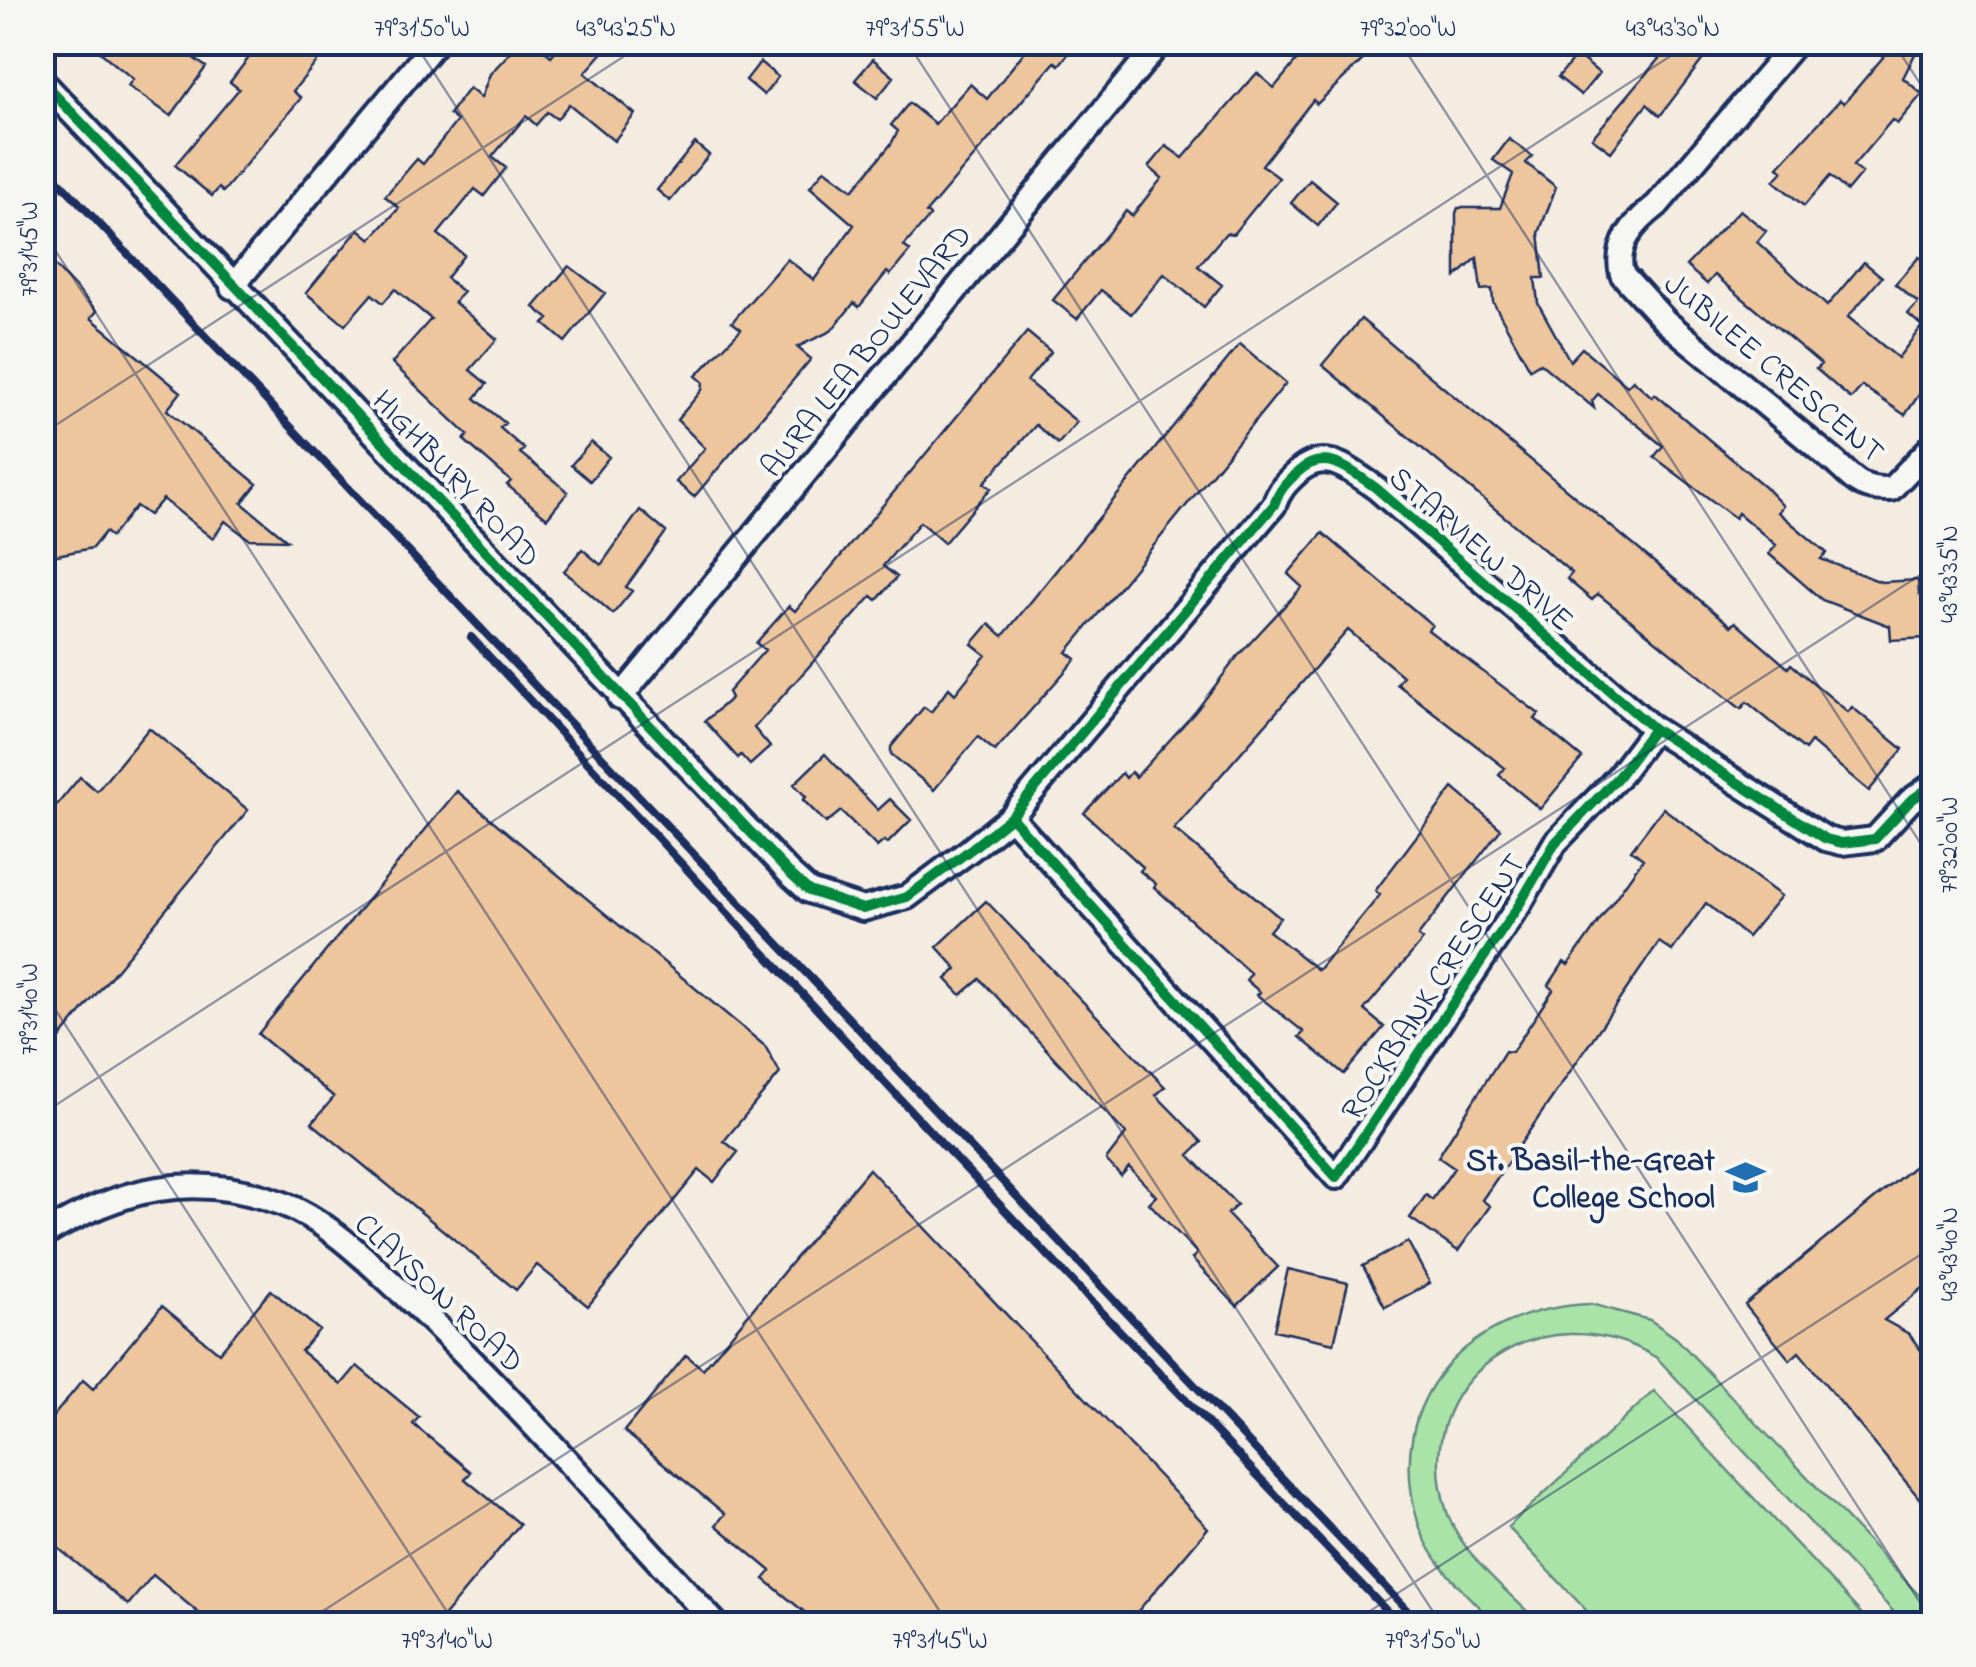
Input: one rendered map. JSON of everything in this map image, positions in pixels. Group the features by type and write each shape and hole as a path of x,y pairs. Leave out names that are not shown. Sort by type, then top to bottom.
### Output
{"street":[{"path":"232,287 436,42"},
{"name":"AURA LEA BOULEVARD","path":"620,698 1160,42"},
{"name":"JUBILEE CRESCENT","path":"1796,42 1657,204 1637,221 1624,242 1622,274 1664,322 1836,463 1852,483 1870,490 1892,489 1904,482 1934,444"},
{"name":"HIGHBURY ROAD","path":"42,81 232,287 789,873 809,891 838,903"},
{"name":"STARVIEW DRIVE","path":"838,903 864,909 907,897 1011,817 1274,505 1280,487 1311,460 1327,458 1376,488 1654,730 1826,839 1842,843 1875,839 1910,801 1934,784"},
{"name":"ROCKBANK CRESCENT","path":"1011,817 1336,1177 1519,905 1555,843 1618,778 1654,730"},
{"name":"CLAYSON ROAD","path":"42,1236 82,1214 145,1189 232,1190 305,1214 371,1264 457,1346 716,1624"}],"green space":[{"path":"1591,1304 1650,1320 1676,1338 1933,1610 1933,1624 1905,1624 1657,1358 1613,1339 1570,1334 1529,1341 1493,1359 1464,1386 1446,1422 1439,1464 1447,1512 1454,1528 1488,1572 1540,1624 1496,1624 1451,1578 1424,1537 1410,1477 1413,1436 1425,1399 1446,1368 1474,1342 1508,1322 1548,1309"},
{"path":"1654,1391 1871,1624 1599,1624 1508,1527"}],"building":[{"path":"88,42 171,42 206,67 171,116 128,86 133,79"},
{"path":"261,42 333,42 293,91 301,98 223,192 219,188 212,196 175,165 239,89 230,82"},
{"path":"520,42 534,42 551,56 563,42 612,42 585,73 635,114 614,141 569,104 557,119 547,112 536,125 526,116 492,157 506,168 484,196 475,189 438,234 464,255 446,278 463,292 454,302 497,339 470,370 487,384 475,398 505,423 500,428 524,449 520,453 568,492 547,518 507,485 511,481 464,440 468,435 392,363 431,319 395,289 383,303 372,294 345,325 306,293 359,229 371,239 399,208 385,196 417,159 423,164 457,121 449,114 469,88 481,98 490,74"},
{"path":"1032,42 1078,42 1059,65 1055,62 926,213 930,216 904,246 910,251 890,275 887,272 859,307 854,303 831,331 797,347 811,359 694,497 676,482 705,448 677,420 702,390 703,382 696,376 741,329 732,322 787,259 814,280 854,225 810,187 825,169 853,190 891,144 898,131 891,125 909,103 935,124 970,84 987,99"},
{"path":"1312,42 1361,42 1371,52 1317,104 1313,100 1262,165 1279,178 1233,234 1226,233 1198,266 1222,285 1204,307 1164,274 1131,314 1101,290 1077,319 1053,300 1126,211 1132,216 1162,178 1149,167 1166,146 1183,158 1257,73 1274,88"},
{"path":"1673,42 1716,42 1660,116 1647,104 1611,152 1592,138"},
{"path":"1896,42 1921,42 1903,78 1922,94 1897,124 1892,120 1853,166 1862,173 1847,191 1830,176 1804,206 1774,181 1783,171 1778,167 1840,100 1844,103"},
{"path":"1577,55 1599,73 1581,95 1558,77"},
{"path":"873,59 894,77 877,98 855,80"},
{"path":"760,62 778,77 764,95 746,80"},
{"path":"1509,139 1532,156 1526,163 1556,187 1539,233 1544,278 1535,278 1538,303 1570,361 1582,348 1627,386 1633,380 1652,397 1655,394 1764,486 1783,506 1778,512 1827,553 1821,559 1881,582 1918,580 1919,595 1924,595 1926,638 1891,640 1890,626 1822,600 1769,554 1776,545 1738,513 1735,518 1654,457 1663,446 1634,422 1598,394 1592,401 1594,408 1540,363 1530,369 1493,302 1492,289 1481,290 1477,258 1456,277 1456,213 1458,208 1500,208 1513,174 1493,160"},
{"path":"695,143 709,155 670,201 657,190"},
{"path":"1310,180 1337,202 1318,226 1291,203"},
{"path":"1740,210 1766,231 1757,242 1827,306 1864,262 1882,277 1848,317 1898,358 1922,326 1908,314 1918,303 1895,284 1919,257 1934,269 1934,373 1905,415 1862,386 1851,399 1816,369 1821,364 1715,275 1707,284 1686,266"},
{"path":"42,252 97,311 91,318 181,392 167,410 257,484 242,503 287,540 249,539 225,521 213,539 163,499 149,515 136,506 111,537 105,532 92,548 42,558"},
{"path":"569,266 605,293 565,342 544,324 549,319 534,307"},
{"path":"1361,319 1731,626 1735,622 1788,668 1791,664 1848,712 1852,707 1903,749 1869,791 1811,742 1805,750 1747,702 1741,709 1598,594 1592,600 1567,579 1572,573 1322,365"},
{"path":"1027,332 1051,352 1027,381 1077,422 1058,444 1036,425 984,483 991,488 944,543 920,522 883,566 897,577 877,600 872,596 754,728 770,747 750,765 741,755 738,758 705,721 731,698 728,692 765,650 756,643 789,606 795,611"},
{"path":"1240,344 1286,383 1067,652 1076,659 995,751 978,737 934,790 891,754 891,747 924,707 931,712 949,688 955,694 986,655 972,644 989,624 1003,636"},
{"path":"591,442 609,457 590,481 571,465"},
{"path":"640,510 666,532 626,587 632,591 613,614 564,571 582,549 601,565"},
{"path":"1323,533 1432,625 1428,630 1539,714 1535,719 1582,758 1540,809 1499,775 1505,768 1397,684 1403,676 1348,630 1174,829 1280,918 1269,931 1318,970 1380,895 1375,891 1453,788 1501,829 1418,936 1423,940 1364,1010 1384,1027 1344,1074 1299,1037 1304,1032 1257,995 1260,992 1246,980 1251,974 1154,887 1156,884 1140,871 1143,867 1084,813 1122,773 1126,778 1131,772 1136,777 1302,587 1288,574"},
{"path":"149,728 248,810 42,1060 42,823 80,777 97,791"},
{"path":"825,754 878,810 890,799 911,820 887,844 884,841 877,847 841,811 826,823 803,800 806,797 794,784"},
{"path":"457,791 765,1046 780,1073 724,1141 738,1152 714,1182 699,1170 588,1306 537,1265 516,1290 312,1123 334,1097 258,1034"},
{"path":"1663,808 1781,896 1747,937 1706,903 1672,951 1659,942 1482,1200 1490,1206 1458,1251 1410,1218 1426,1195 1432,1200 1454,1168 1438,1157 1505,1051 1512,1052 1553,990 1549,985 1564,962 1568,965 1643,859 1631,850"},
{"path":"986,901 1165,1087 1156,1095 1202,1142 1189,1155 1237,1205 1227,1214 1278,1267 1237,1306 1192,1259 1197,1253 1149,1203 1156,1196 1129,1167 1121,1176 1106,1160 1126,1134 980,979 961,995 946,979 957,969 937,947"},
{"path":"1934,1150 1934,1279 1884,1320 1909,1334 1934,1368 1934,1516 1799,1352 1790,1360 1745,1305"},
{"path":"869,1169 1208,1528 1127,1624 819,1624 764,1579 771,1571 716,1525 725,1514 624,1431 686,1355 703,1369"},
{"path":"1408,1242 1430,1283 1385,1307 1363,1266"},
{"path":"1288,1269 1348,1283 1334,1343 1274,1330"},
{"path":"271,1290 319,1330 301,1351 341,1385 357,1366 419,1417 413,1424 471,1472 465,1479 520,1524 437,1624 212,1624 153,1575 128,1605 42,1535 42,1430 83,1380 93,1389 162,1306 219,1353"}],"railway":[{"path":"42,163 1420,1624"},
{"path":"471,637 941,1143 1399,1624"}],"cycle path":[{"path":"42,81 809,891 863,909 907,897 1011,817 1274,505 1286,483 1318,461 1337,464 1376,488 1654,729 1826,839 1842,843 1875,839 1910,801 1934,784"},
{"path":"1011,817 1336,1177 1519,905 1555,843 1618,777 1654,729"}],"place":[{"name":"St. Basil-the-Great College School","path":"1745,1177"}]}
